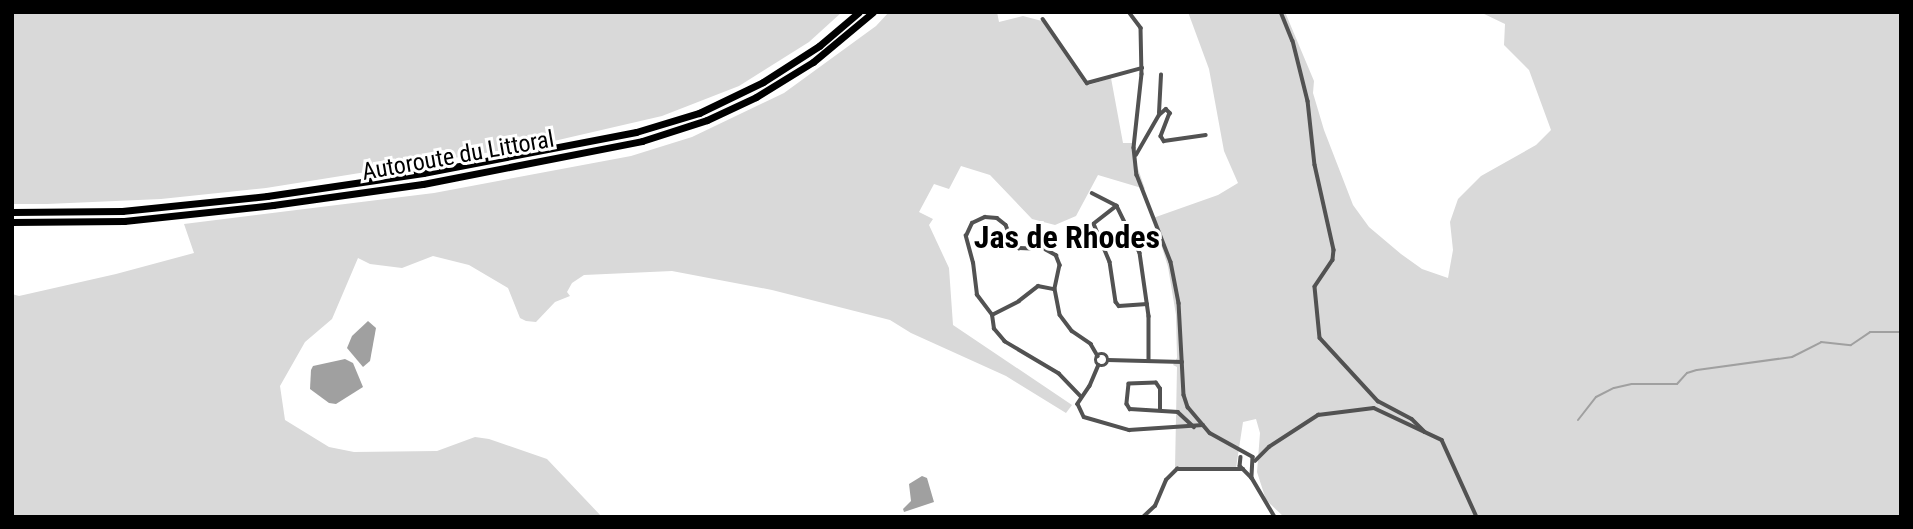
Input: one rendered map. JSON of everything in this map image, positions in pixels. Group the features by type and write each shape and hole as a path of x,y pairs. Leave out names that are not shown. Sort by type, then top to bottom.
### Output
{"highway":[{"name":"Autoroute du Littoral","path":"12,212 122,211 267,196 447,169 636,132 699,113 763,82 811,52 859,12"},
{"name":"Autoroute du Littoral","path":"12,222 124,221 273,205 423,184 642,141 707,120 765,92 823,54 873,12"}],"street":[{"path":"1129,12 1141,28 1142,68 1135,157 1140,185 1149,201 1171,262 1179,303 1184,395 1188,407 1203,425 1237,450 1247,454 1254,462 1252,478"},
{"path":"1281,12 1293,41 1308,105 1315,165 1334,250 1333,261 1315,287 1320,338 1378,401 1413,419 1425,432"},
{"path":"1044,19 1084,82 1090,83 1107,75 1142,68"},
{"path":"1159,115 1161,75"},
{"path":"1135,157 1159,115 1166,109 1170,111 1161,136 1167,143 1182,136 1206,135"},
{"path":"1092,193 1117,206 1140,253 1147,304 1149,361"},
{"path":"1117,206 1094,224 1110,262 1116,302 1119,306 1147,304"},
{"path":"1082,397 1059,373 1005,342 994,329 992,314 976,295 973,263 966,242 968,229 977,220 997,218 1006,225 1013,243 1019,248 1045,249 1056,255 1060,270 1055,289 1056,305 1065,324 1091,344 1098,356 1099,365 1078,409 1082,415 1122,429 1203,425"},
{"path":"992,314 1019,301 1038,286 1055,289"},
{"path":"1098,356 1104,354 1108,360"},
{"path":"1108,360 1182,362"},
{"path":"1099,365 1106,364 1108,360"},
{"path":"1160,410 1160,388 1156,383 1129,384 1126,404 1130,409 1178,412 1194,427"},
{"path":"1143,517 1155,506 1166,480 1182,468 1244,470 1259,455 1321,414 1373,408 1438,437 1446,446 1477,517"},
{"path":"1393,415 1407,416"},
{"path":"1409,425 1414,424 1413,419"},
{"path":"1235,470 1241,457 1237,450"},
{"path":"1241,457 1247,454"},
{"path":"1239,464 1252,478 1275,517"}],"shaded area":[{"path":"12,12 842,12 809,42 739,86 662,116 541,144 266,188 161,199 12,204"},
{"path":"889,12 997,12 999,22 1023,16 1042,21 1086,86 1111,78 1123,143 1136,143 1135,160 1145,189 1098,175 1076,216 1055,225 1032,219 990,175 961,166 949,189 934,184 919,212 933,219 929,225 949,268 953,325 1072,405 1066,413 1006,376 911,333 890,320 772,290 672,271 584,275 572,283 567,292 570,296 555,302 536,322 520,318 508,288 469,265 433,256 402,268 370,264 358,258 332,319 305,342 280,386 285,420 329,447 354,452 437,451 475,437 489,439 547,459 602,517 12,517 12,294 19,296 194,253 184,224 434,193 631,156 692,137 784,93 876,26"},
{"path":"1188,12 1285,12 1314,81 1313,93 1324,130 1353,205 1369,227 1401,254 1422,269 1448,278 1453,250 1450,222 1458,199 1481,176 1536,145 1551,130 1529,70 1504,45 1505,24 1480,12 1901,12 1901,517 1284,517 1266,500 1257,472 1260,433 1256,419 1243,422 1236,468 1175,468 1177,367 1173,365 1177,358 1176,315 1168,267 1153,218 1218,195 1238,183 1224,151 1209,69"},
{"path":"368,321 376,328 370,361 363,367 347,348 352,336"},
{"path":"345,359 353,363 363,387 336,404 329,403 310,389 311,370 313,366"},
{"path":"922,476 927,478 934,502 904,512 903,509 911,501 909,484"}],"waterway":[{"path":"1578,420 1596,397 1614,388 1632,384 1677,384 1687,373 1697,370 1792,357 1821,342 1851,345 1870,332 1901,332"}],"district":[{"name":"Jas de Rhodes","path":"1067,237"}]}
